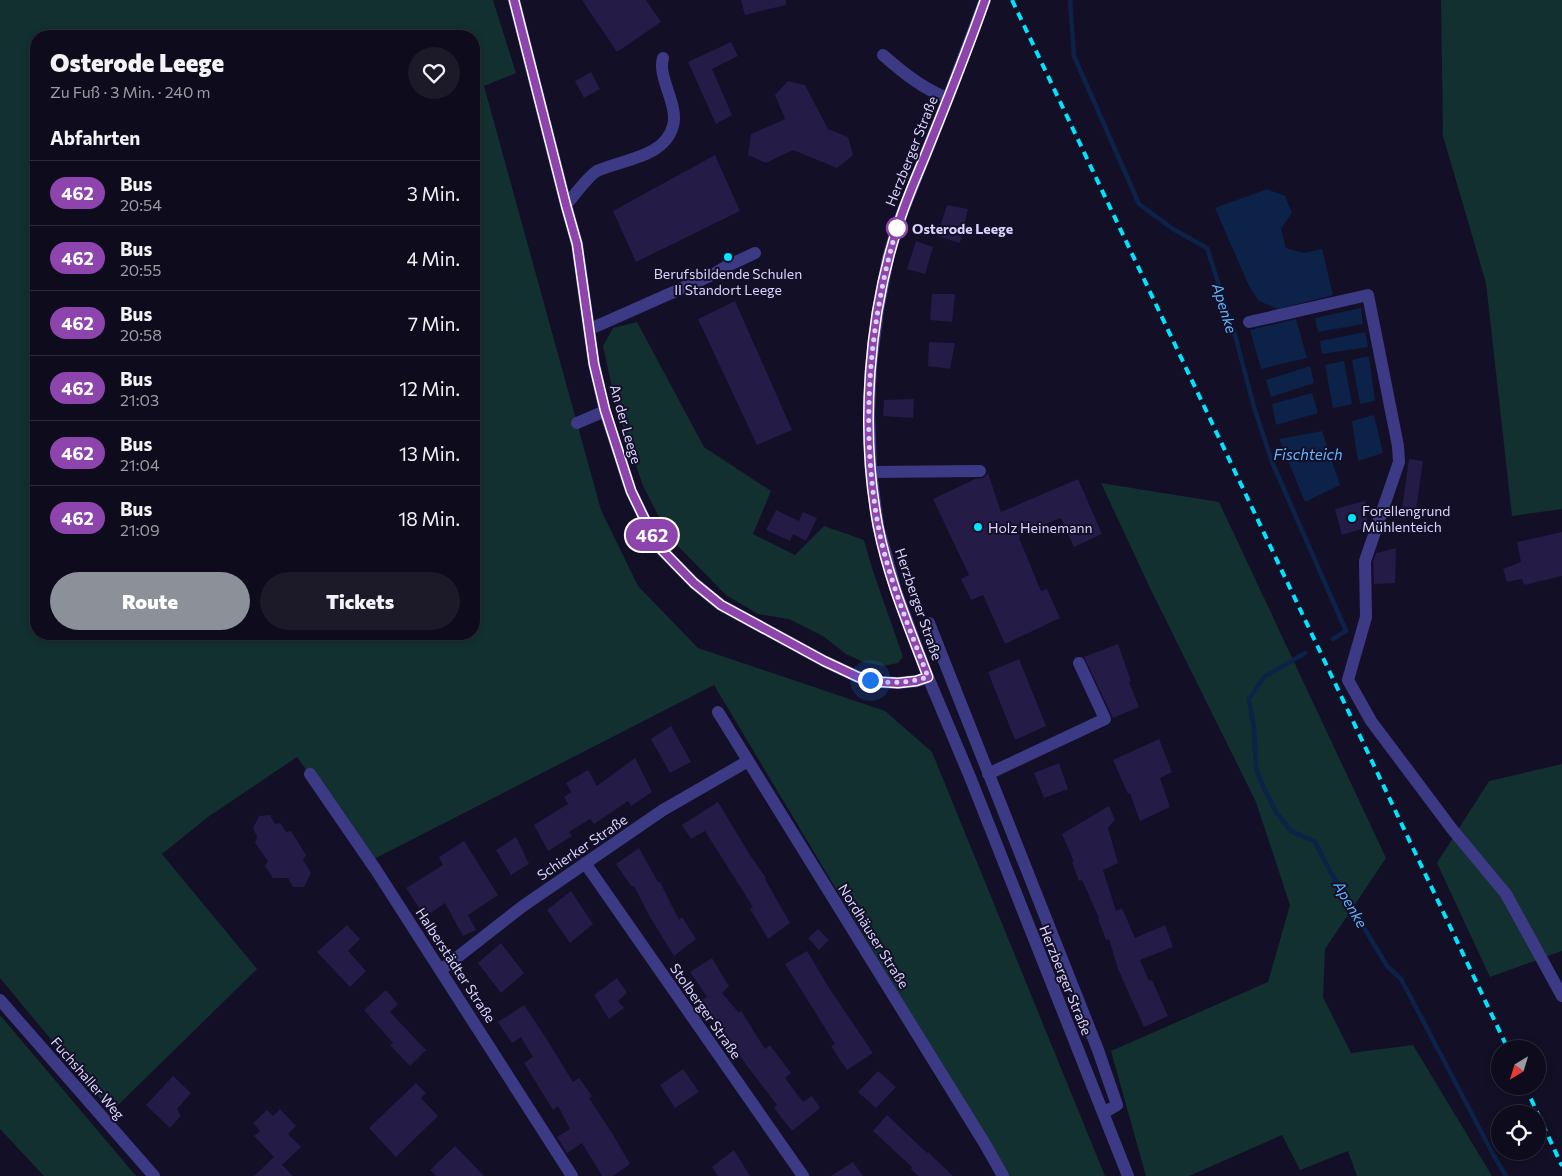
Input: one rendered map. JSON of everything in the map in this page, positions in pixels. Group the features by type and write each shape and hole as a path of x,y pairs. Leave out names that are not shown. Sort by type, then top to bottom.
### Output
{"street":[{"name":"An der Leege","path":"514,0 577,244 594,364 605,410 631,491 657,545 694,583 721,605 824,661 858,677 882,682 898,683 916,681 928,677"},
{"name":"Herzberger Straße","path":"985,0 899,221 888,258 878,310 871,365 868,410 871,472 878,526 896,591 928,677 970,777 1128,1176"},
{"path":"884,55 899,69 930,90 948,98"},
{"path":"566,205 595,172 637,158 662,145 670,134 674,122 662,65 663,58"},
{"path":"590,329 712,275 755,253"},
{"path":"1249,322 1368,295 1398,446 1399,462 1365,561 1366,617 1348,680 1371,721 1452,829 1506,894 1562,996"},
{"path":"577,422 605,410"},
{"path":"871,472 980,470"},
{"name":"Herzberger Straße","path":"928,622 1098,1050 1118,1105 1103,1113"},
{"path":"988,774 1105,719 1079,663"},
{"name":"Nordhäuser Straße","path":"718,712 1003,1176"},
{"name":"Schierker Straße","path":"441,970 522,906 585,863 663,810 748,761"},
{"name":"Halberstädter Straße","path":"310,774 376,870 572,1176"},
{"name":"Stolberger Straße","path":"585,863 803,1176"},
{"name":"Fuchshaller Weg","path":"0,1000 154,1176"}],"green space":[{"path":"0,0 493,0 516,73 484,86 601,510 638,586 698,648 885,711 932,752 1105,1176 1008,1176 714,685 372,860 297,757 208,817 162,854 257,969 111,1112 0,978"},
{"path":"1441,0 1562,0 1562,509 1512,516 1486,283 1443,136"},
{"path":"637,322 704,447 771,491 753,534 795,555 824,526 864,540 903,657 898,663 883,666 863,662 846,654 823,636 789,619 758,614 726,595 670,538 643,486 616,406 603,346 613,328"},
{"path":"1101,483 1219,502 1386,858 1325,949 1323,997 1351,1053 1413,1045 1492,1176 1357,1176 1348,1151 1300,1170 1282,1135 1189,1176 1146,1176 1111,1051 1268,982 1290,905 1256,802 1150,588"},
{"path":"1562,764 1562,951 1490,977 1437,863 1489,781"},
{"path":"0,1015 136,1176 44,1176 0,1129"}],"water":[{"path":"1267,189 1285,196 1292,213 1281,229 1286,248 1304,253 1322,249 1333,295 1278,309 1259,301 1249,286 1215,208"},
{"path":"1361,308 1363,324 1318,332 1315,318"},
{"path":"1296,319 1307,358 1261,369 1250,330"},
{"path":"1365,332 1368,347 1322,354 1320,341"},
{"path":"1369,356 1375,401 1360,404 1352,360"},
{"name":"Fischteich","path":"1344,361 1352,404 1333,408 1325,365"},
{"path":"1310,366 1314,383 1271,397 1266,380"},
{"name":"Fischteich","path":"1312,393 1318,413 1276,425 1272,404"},
{"name":"Fischteich","path":"1374,415 1383,453 1358,461 1352,421"},
{"name":"Fischteich","path":"1322,431 1340,485 1305,502 1279,439"}],"building":[{"path":"582,0 646,0 661,22 617,52"},
{"path":"741,0 786,0 786,5 745,15"},
{"path":"731,42 738,56 712,69 732,115 716,124 688,62"},
{"path":"591,72 600,89 584,98 575,81"},
{"path":"788,81 805,85 828,129 848,137 853,155 837,168 793,150 766,163 748,155 751,134 785,119 775,95"},
{"path":"715,155 740,211 636,262 613,211"},
{"path":"947,205 968,209 960,243 937,236"},
{"path":"916,241 933,247 925,274 907,269"},
{"path":"932,294 955,294 952,322 930,320"},
{"path":"735,301 792,430 757,445 698,319"},
{"path":"929,342 955,343 950,369 928,366"},
{"path":"914,399 913,418 883,416 884,400"},
{"path":"1409,459 1423,461 1415,517 1401,516"},
{"path":"988,473 1001,512 1078,479 1102,534 1074,547 1061,518 1019,534 1041,591 1047,589 1060,618 1005,644 983,595 971,600 961,579 969,575 933,499 975,479 984,478"},
{"name":"Forellengrund Mühlenteich","path":"1365,501 1368,527 1342,535 1335,509"},
{"path":"776,510 799,521 803,512 817,518 806,541 793,534 790,541 766,530"},
{"path":"1562,532 1562,576 1524,585 1522,579 1507,582 1503,569 1521,562 1517,542"},
{"path":"1396,548 1395,583 1374,584 1373,562 1376,553"},
{"path":"1118,644 1131,681 1129,682 1139,707 1113,718 1084,657"},
{"path":"1019,659 1046,726 1015,740 988,672"},
{"path":"671,726 691,762 670,773 651,739"},
{"path":"1159,739 1172,772 1160,778 1170,807 1140,821 1130,793 1128,794 1113,760"},
{"path":"635,758 652,792 631,806 628,801 594,824 590,819 569,832 572,836 548,851 534,825 568,804 564,797 571,792 566,783 588,770 597,786"},
{"path":"1059,763 1068,789 1044,798 1034,773"},
{"path":"718,802 766,878 790,923 768,939 750,909 753,907 705,831 691,839 682,825"},
{"path":"1109,806 1115,820 1108,828 1118,863 1103,870 1116,911 1122,908 1135,938 1165,925 1173,947 1140,960 1149,981 1152,980 1168,1016 1144,1027 1118,969 1109,939 1106,940 1099,918 1082,880 1079,881 1072,862 1074,862 1062,834"},
{"path":"270,815 275,824 280,823 286,832 291,831 306,855 303,860 311,873 304,887 293,887 288,878 273,878 265,866 268,861 255,843 257,837 253,828 259,816"},
{"path":"516,837 529,864 511,875 496,850"},
{"path":"464,841 498,895 468,915 476,930 463,936 445,903 425,917 406,888 443,865 439,857"},
{"path":"639,848 658,882 660,882 679,920 682,917 696,939 674,956 634,886 632,887 616,864"},
{"path":"571,891 593,924 570,943 547,910"},
{"path":"347,925 360,939 348,951 366,971 350,987 317,952"},
{"path":"818,929 829,940 819,950 808,938"},
{"path":"501,943 524,973 501,993 478,963"},
{"path":"807,951 831,991 873,1053 847,1070 831,1046 835,1044 785,964"},
{"path":"712,958 729,986 722,993 739,1013 741,1011 765,1049 770,1045 791,1073 785,1078 803,1102 812,1096 820,1108 792,1131 774,1108 777,1105 738,1054 701,1000 707,997 690,972"},
{"path":"617,978 627,993 618,1001 624,1008 609,1019 594,995"},
{"path":"386,990 398,1004 390,1012 426,1050 410,1066 390,1045 393,1043 364,1010"},
{"path":"524,1005 573,1082 579,1078 592,1096 589,1098 630,1164 613,1176 602,1176 582,1143 567,1153 557,1137 570,1129 558,1106 553,1110 524,1063 533,1057 521,1037 512,1043 498,1022"},
{"path":"683,1069 699,1092 675,1108 660,1085"},
{"path":"878,1071 896,1087 876,1108 858,1092"},
{"path":"173,1076 191,1093 177,1109 181,1116 170,1128 146,1105"},
{"path":"416,1083 426,1093 421,1098 438,1116 396,1157 369,1128"},
{"path":"280,1109 296,1126 288,1134 301,1147 282,1165 293,1176 254,1176 274,1157 254,1136 260,1131 253,1123 267,1110 273,1116"},
{"path":"887,1115 953,1176 918,1176 911,1169 912,1167 873,1131"},
{"path":"455,1146 484,1176 436,1176 430,1170"},
{"path":"734,1150 750,1176 718,1176 712,1167"},
{"path":"853,1162 863,1176 831,1176"}],"waterway":[{"name":"Apenke","path":"1070,0 1074,56 1139,204 1173,229 1207,248 1235,335 1254,407 1272,462 1346,631 1333,639"},
{"name":"Apenke","path":"1305,653 1264,677 1249,699 1254,729 1256,769 1276,812 1291,831 1315,842 1331,873 1387,966 1401,979 1506,1176"}],"railway":[{"path":"1012,0 1504,1040"},
{"path":"1529,1095 1562,1166"}],"bus line":[{"name":"462","path":"514,0 577,244 594,364 605,410 631,491 657,545 694,583 721,605 824,661 858,677 898,683 916,681 928,677 896,591 878,526 871,472 868,410 878,310 888,258 899,221 985,0"}],"place":[{"name":"Osterode Leege","path":"897,228"},
{"name":"Berufsbildende Schulen II Standort Leege","path":"728,257"},
{"name":"Forellengrund Mühlenteich","path":"1352,518"},
{"name":"Holz Heinemann","path":"978,527"}],"route":[{"path":"870,680 898,683 916,681 928,677 886,559 878,526 871,472 868,410 871,365 878,310 888,258 899,221 897,228"}]}
